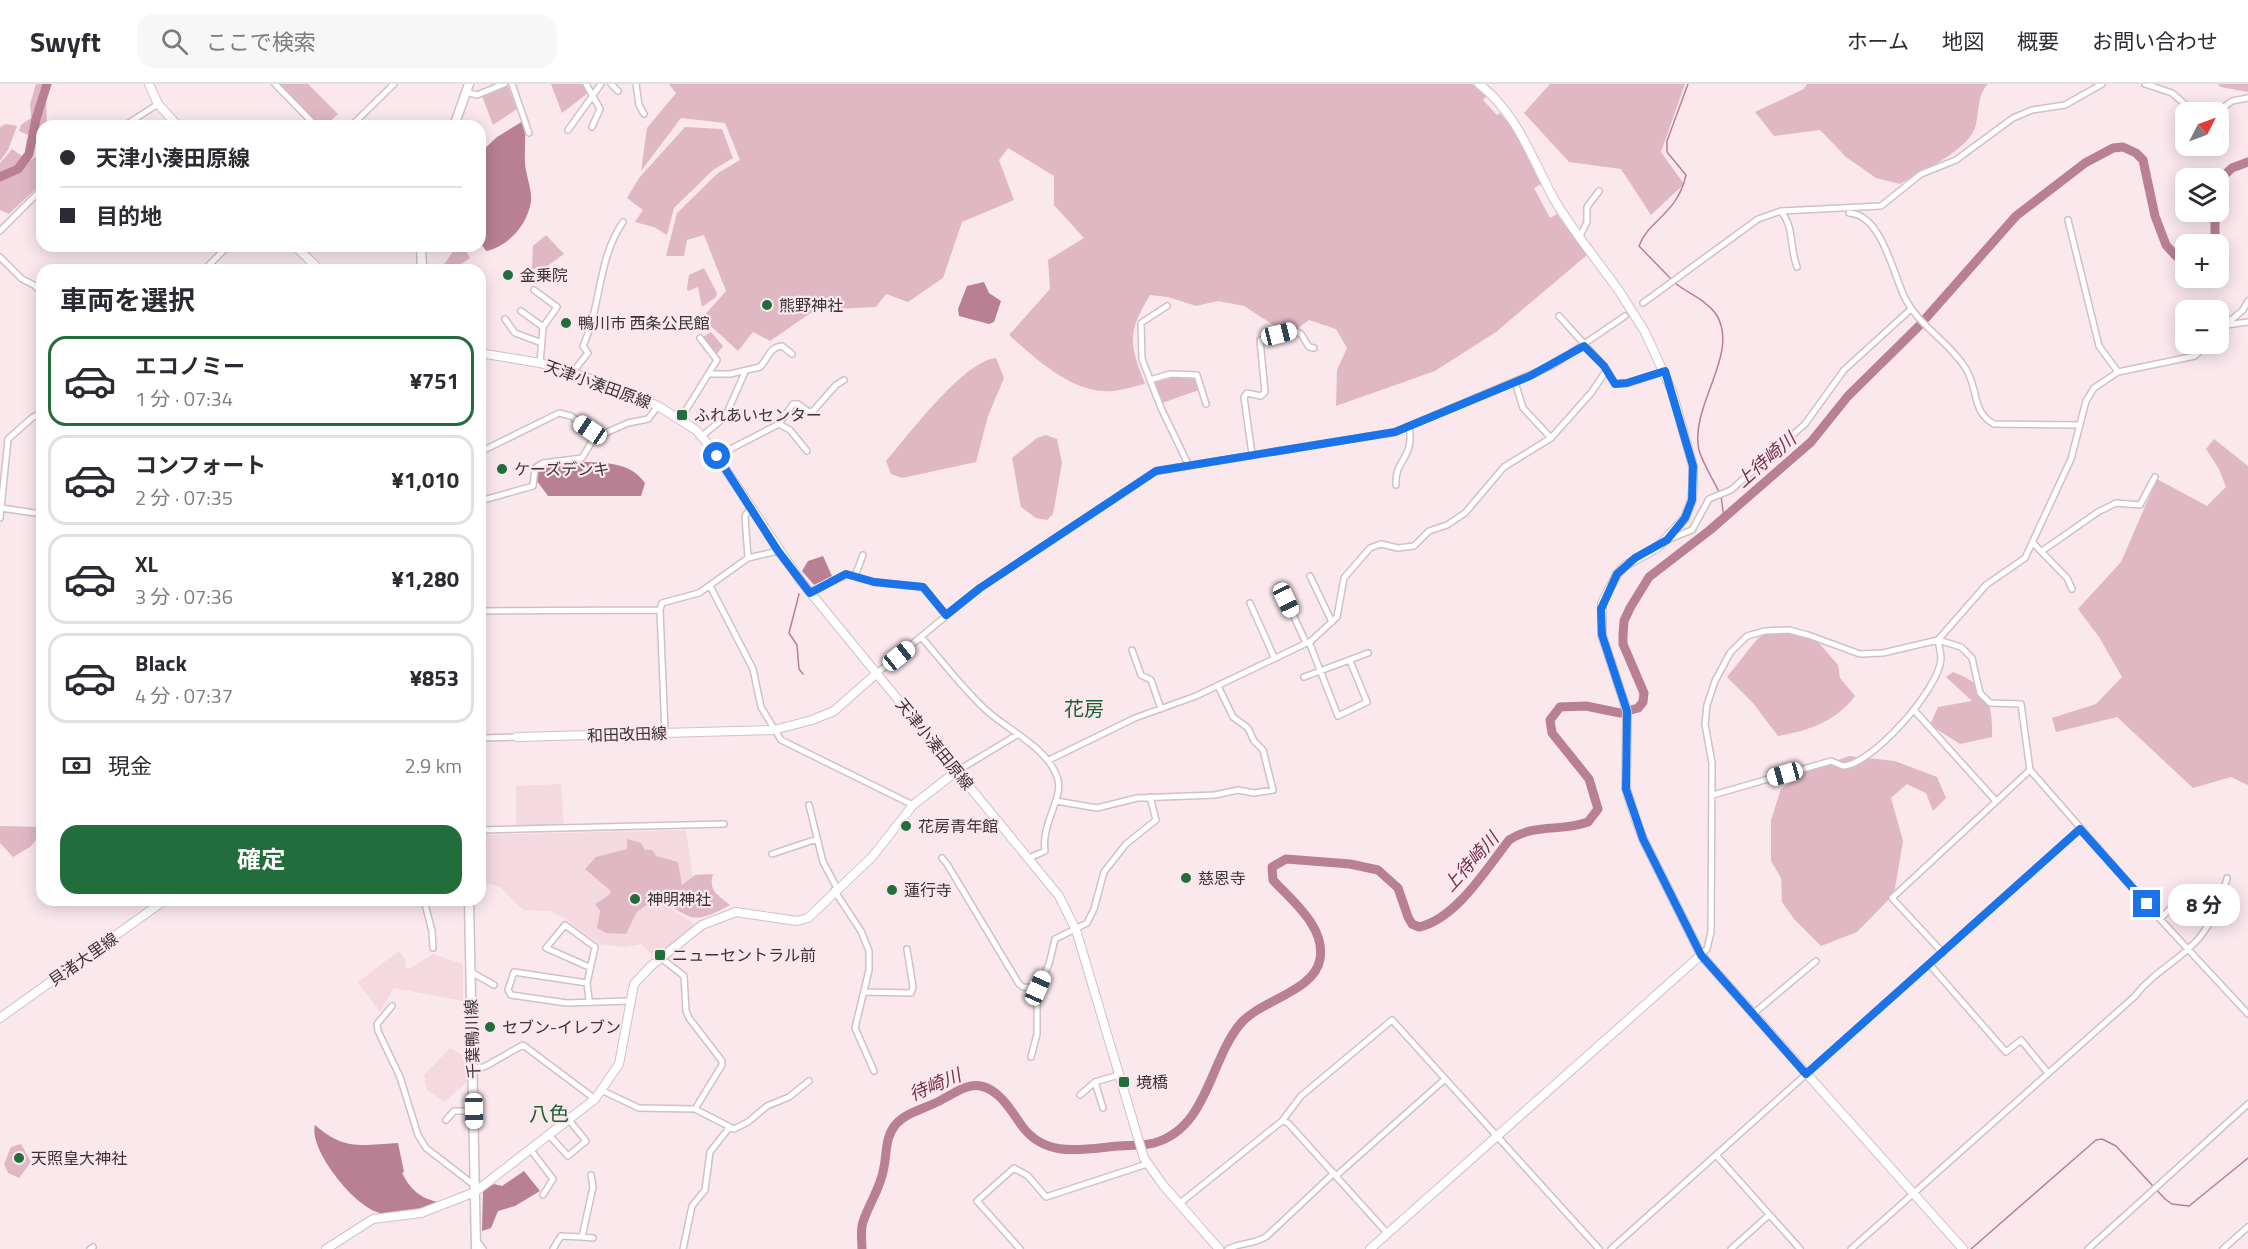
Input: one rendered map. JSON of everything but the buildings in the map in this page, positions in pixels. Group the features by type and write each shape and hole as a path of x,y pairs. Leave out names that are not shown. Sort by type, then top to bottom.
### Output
{"main road":[{"path":"456,120 467,88"},
{"name":"千葉鴨川線","path":"469,906 476,1244"}],"street":[{"path":"149,84 158,104 172,120"},
{"path":"275,84 310,120"},
{"path":"357,120 394,84"},
{"path":"467,88 477,95 504,84"},
{"path":"512,84 529,133"},
{"path":"586,84 600,109 592,127"},
{"path":"568,130 601,84"},
{"path":"611,84 618,91"},
{"path":"636,84 639,105 644,114"},
{"path":"1479,84 1501,105 1521,133 1554,200 1621,294 1645,332 1665,371 1693,466 1692,500 1685,518 1667,540"},
{"path":"1643,303 1758,219 1781,211 1841,210 1881,206 1921,174 1956,160 2013,118 2032,110 2065,105 2102,84"},
{"path":"2145,84 2172,93 2182,102"},
{"path":"2229,103 2248,98"},
{"path":"133,120 158,104"},
{"path":"1580,236 1587,222 1587,207 1599,191"},
{"path":"0,231 36,195"},
{"path":"1841,210 1860,215 1890,255 1911,309 1966,369 1976,407 1983,418 1994,424 2079,425"},
{"path":"1781,211 1793,232 1791,250 1797,267"},
{"path":"2068,220 2099,346 2118,372"},
{"path":"572,373 588,353 583,346 594,320 606,251 623,222"},
{"path":"210,264 222,252"},
{"path":"301,252 314,264"},
{"path":"0,257 22,279 36,288"},
{"path":"534,290 557,307 543,327 540,363"},
{"path":"2229,322 2243,310 2248,301"},
{"path":"1167,306 1141,323 1140,350 1150,380 1188,464"},
{"path":"1911,309 1844,370 1804,424 1731,490 1709,499 1692,530 1667,540 1626,565 1617,574 1602,603 1602,635 1622,688 1629,729 1626,789 1643,839 1701,955 1963,1249"},
{"path":"521,311 543,327"},
{"path":"1559,316 1606,371 1611,382 1619,385 1665,371"},
{"path":"877,673 980,588 1156,471 1188,464 1385,434 1409,427 1553,365 1584,346 1624,316"},
{"path":"505,319 516,333 542,343"},
{"path":"2229,325 2248,322"},
{"path":"1252,454 1244,397 1247,393 1261,396 1265,392 1260,340 1295,331 1301,334 1309,347 1314,348"},
{"path":"681,418 717,360 699,338"},
{"path":"709,374 745,372 760,368 772,350 777,347 782,346 792,354"},
{"name":"天津小湊田原線","path":"486,354 540,363 572,373 658,406 681,418 702,436 778,551 810,593 1059,896 1076,930 1142,1153 1147,1164 1215,1248"},
{"path":"1938,640 1986,585 2025,558 2071,459 2086,401 2094,388 2118,372 2187,359 2196,354"},
{"path":"1049,760 1135,718 1218,686 1307,643 1336,617 1344,578 1370,548 1381,544 1398,548 1414,546 1429,531 1447,525 1465,513 1504,467 1551,438 1591,393 1606,371"},
{"path":"702,436 725,417 745,372"},
{"path":"1150,380 1170,374 1197,375 1206,404"},
{"path":"717,456 779,424 793,404 813,411 836,385 844,380"},
{"path":"1515,382 1523,408 1551,438"},
{"path":"486,499 533,486 535,468 539,465 582,458 592,441 598,436 628,423 648,419 658,406"},
{"path":"486,449 559,413 571,416 598,436"},
{"path":"0,518 8,439 36,416"},
{"path":"779,424 790,430 807,451"},
{"path":"1396,485 1397,470 1411,448 1409,427"},
{"path":"2042,551 2098,512 2116,503 2134,507 2140,505 2155,477"},
{"path":"1,508 36,513"},
{"path":"748,558 745,516 750,509"},
{"path":"2033,543 2067,578 2073,589"},
{"path":"665,733 660,610 662,603 682,600 710,586 748,558 778,551"},
{"path":"855,576 863,555"},
{"path":"810,593 846,574 874,582 923,587 946,615"},
{"path":"1310,576 1332,622"},
{"path":"710,586 753,669 761,707 781,740 913,805"},
{"path":"1280,586 1338,716 1367,702 1350,661"},
{"path":"1250,603 1274,657"},
{"path":"486,611 660,610"},
{"path":"1370,1249 1707,949 1712,932 1713,795 1712,752 1705,724 1707,705 1715,681 1730,653 1747,636 1765,631 1789,630 1860,654 1883,653 1938,640 1961,647 1972,658 1980,693 1990,704 2021,704 2030,770 2160,919 2248,1014"},
{"path":"922,638 985,709 1049,760 1058,780 1056,801 1045,830 1046,851 1029,858"},
{"path":"1713,795 1831,761 1849,766 1876,747 1914,710 1926,693 1938,668 1941,659 1938,640"},
{"path":"1132,650 1141,675 1151,680 1161,709"},
{"path":"1304,677 1368,653"},
{"name":"和田改田線","path":"486,738 774,730 812,720 834,711 877,673"},
{"path":"1056,801 1097,808 1150,797 1215,795 1238,790 1254,793 1273,790 1263,750 1254,741 1248,728 1233,717 1218,686"},
{"path":"1914,710 1995,800"},
{"path":"326,1249 373,1219 421,1213 476,1189 549,1135 603,1091 621,1058 629,1001 638,979 661,958 702,926 724,915 740,912 797,921 806,919 878,850 892,828 913,805 957,771 1017,735"},
{"path":"1943,953 1892,898 1995,800 2030,770"},
{"path":"1031,1057 1037,1034 1038,988 1049,963 1055,939 1087,923 1094,909 1104,872 1118,853 1156,820 1150,797"},
{"path":"809,805 823,862 867,944 870,965 855,1028 874,1071"},
{"path":"486,830 724,824"},
{"path":"1611,1249 2080,829"},
{"path":"772,854 818,839"},
{"path":"942,858 948,864 1019,984 1023,987 1038,988"},
{"path":"1851,1249 2134,997 2161,968 2201,936 2222,902 2227,878"},
{"path":"2160,919 2185,894"},
{"name":"貝渚大里線","path":"0,1018 157,906"},
{"path":"425,906 432,931 433,948"},
{"path":"589,967 546,948 565,925 595,947 586,983 589,1000"},
{"path":"864,992 911,993 913,987 907,949"},
{"path":"661,958 684,976 689,1018 722,1061 722,1065 694,1109"},
{"path":"1752,1014 1816,961"},
{"path":"1930,965 2006,1052 2021,1040 2048,1073"},
{"path":"471,972 494,985"},
{"path":"586,983 514,972 508,990 511,995 567,1003 589,1000 629,1001"},
{"path":"392,1006 377,1024 378,1031 400,1077 418,1135 426,1148 476,1189"},
{"path":"1179,1204 1282,1121 1301,1096 1392,1020 1599,1249"},
{"path":"473,1068 484,1067 523,1045 595,1099"},
{"path":"1080,1095 1095,1082 1119,1075"},
{"path":"1228,1249 1241,1243 1258,1243 1267,1236 1445,1079"},
{"path":"603,1091 639,1108 694,1109 705,1112 729,1128 739,1128 776,1100 789,1097 809,1082"},
{"path":"1095,1082 1103,1108"},
{"path":"2088,1249 2248,1104"},
{"path":"446,1120 454,1111 474,1111"},
{"path":"549,1135 568,1156 586,1141 569,1120"},
{"path":"1282,1121 1288,1123 1388,1234"},
{"path":"683,1249 692,1206 705,1190 710,1152 729,1128"},
{"path":"530,1149 553,1179 543,1196"},
{"path":"1717,1156 1800,1249"},
{"path":"1020,1249 977,1201 1014,1168 1028,1176 1046,1197 1147,1164"},
{"path":"582,1237 593,1187 591,1175"},
{"path":"1731,1249 1769,1215"},
{"path":"2223,1249 2248,1227"},
{"path":"553,1249 561,1236 593,1238"},
{"path":"476,1244 483,1249"}],"shaded area":[{"path":"36,84 50,84 46,97 47,120 36,120 36,138 19,131 21,125 31,118 30,104"},
{"path":"278,84 308,84 338,114 332,120 314,120"},
{"path":"551,84 584,84 588,93 562,113"},
{"path":"669,84 1472,84 1488,94 1483,100 1497,115 1500,113 1512,127 1541,184 1534,188 1550,218 1557,214 1587,255 1496,332 1435,371 1336,406 1337,370 1347,348 1336,329 1309,320 1298,328 1278,328 1244,306 1218,301 1196,306 1168,297 1150,295 1137,319 1133,338 1133,348 1145,384 1113,391 1098,391 1070,381 1056,373 1009,335 1050,289 1048,260 1084,238 1054,205 1054,176 1008,148 999,160 1014,200 962,222 943,278 908,302 886,294 876,307 815,310 770,341 753,332 738,351 702,318 726,291 704,235 687,240 684,256 666,256 677,213 718,173 740,160 725,123 681,118 641,171 647,128 676,93"},
{"path":"1550,84 1685,84 1661,152 1684,184 1651,215 1621,169 1569,162 1524,113"},
{"path":"1807,84 1988,84 1980,99 1977,122 1970,137 1953,153 1900,184 1876,178 1846,157 1820,130 1774,136 1755,112 1804,89"},
{"path":"2218,84 2248,84 2248,92 2221,87"},
{"path":"508,86 517,109 493,125 482,96"},
{"path":"523,121 525,163 531,201 526,218 516,233 502,244 486,251 486,147 497,137"},
{"path":"6,124 17,126 8,150 0,161 0,127"},
{"path":"685,127 722,129 733,158 713,170 674,208 667,235 654,227 635,222 643,210 627,198 639,178"},
{"path":"12,149 29,161 36,157 36,189 9,214 0,210 0,163"},
{"path":"546,235 564,254 546,267 532,269 533,246"},
{"path":"453,252 466,252 470,258 461,264 444,264"},
{"path":"704,268 717,293 716,297 702,307 698,287 688,291 687,289 689,275"},
{"path":"984,282 989,293 1001,301 994,322 989,324 959,316 958,309 967,286"},
{"path":"711,332 723,346 716,355 701,338"},
{"path":"996,358 1004,378 988,416 976,462 902,478 891,474 886,461 937,401 968,372 983,362"},
{"path":"1175,377 1195,379 1199,390 1162,403 1153,383"},
{"path":"1046,435 1057,439 1062,463 1053,514 1047,520 1036,518 1021,507 1012,458 1037,438"},
{"path":"2214,439 2248,466 2248,785 2231,777 2193,788 2117,717 2056,732 2052,718 2096,704 2122,677 2099,637 2078,609 2121,562 2157,479 2207,506 2226,487 2219,469 2206,449"},
{"path":"586,462 619,465 633,471 645,483 641,496 548,496 537,481 537,472 543,465"},
{"path":"823,556 832,576 814,585 802,571 808,561"},
{"path":"1779,628 1812,635 1838,665 1840,678 1855,696 1840,712 1821,724 1778,736 1753,703 1727,677 1758,638"},
{"path":"1953,672 1974,683 1986,696 1991,713 1992,737 1960,744 1930,725 1938,707 1972,701 1946,677"},
{"path":"1849,756 1895,761 1937,777 1946,798 1933,811 1926,793 1907,784 1891,798 1903,841 1894,894 1857,932 1821,946 1794,919 1782,902 1781,878 1771,861 1771,820 1781,789 1806,772"},
{"path":"561,784 564,826 516,827 516,786"},
{"path":"0,826 36,827 36,840 30,847 13,857 0,843"},
{"path":"686,830 693,878 681,885 678,862 656,856 643,848 596,857 611,891 609,895 595,904 600,911 597,928 606,933 626,934 637,912 655,898 696,925 655,959 642,944 624,947 599,944 566,919 550,911 523,910 500,887 486,883 486,835"},
{"path":"627,839 641,843 645,850 652,850 656,856 678,862 682,885 695,875 713,874 713,889 730,905 697,918 690,917 655,899 637,912 626,934 606,933 597,928 600,911 595,904 609,895 611,891 585,869 596,857 627,849"},
{"path":"399,951 405,959 406,968 409,969 433,954 463,964 463,1001 394,988 380,1012 358,982"},
{"path":"450,1048 468,1058 468,1081 444,1102 427,1090 424,1075"},
{"path":"315,1125 345,1143 363,1145 398,1143 404,1172 402,1173 409,1184 421,1196 438,1202 395,1214 380,1213 370,1209 358,1201 326,1162 315,1135"},
{"path":"21,1144 31,1162 19,1178 8,1173 4,1164 11,1147"},
{"path":"524,1171 540,1191 515,1206 498,1211 491,1228 482,1231 483,1191 494,1184 502,1186"}],"waterway":[{"path":"0,177 18,169 29,154 36,119 47,84"},
{"path":"1672,280 1639,246 1649,229 1676,199 1686,175 1667,152 1667,141 1688,84"},
{"name":"上待崎川","path":"862,1249 862,1225 880,1182 892,1129 906,1116 966,1087 976,1085 988,1088 1005,1102 1032,1136 1054,1148 1066,1150 1150,1144 1172,1135 1186,1123 1206,1092 1230,1038 1241,1023 1308,979 1316,970 1320,959 1318,936 1313,925 1273,880 1272,867 1286,859 1350,864 1378,870 1398,888 1408,917 1412,924 1419,927 1433,922 1458,903 1481,878 1509,840 1529,831 1568,827 1588,822 1598,809 1589,779 1552,733 1550,720 1560,707 1586,706 1620,713 1638,708 1643,702 1644,693 1623,644 1623,635 1624,621 1649,577 1710,530 1811,442 1848,396 1918,327 2016,216 2085,163 2113,148 2123,147 2136,153 2143,160 2155,216 2166,245 2175,255"},
{"name":"上待崎川","path":"2229,171 2248,162"},
{"name":"上待崎川","path":"2215,222 2215,234"},
{"path":"1675,283 1712,309 1722,329 1719,363 1701,416 1698,433 1699,450 1719,492"},
{"path":"1721,496 1724,518"},
{"path":"799,594 789,633 797,645 799,669 803,674"},
{"path":"1971,1249 2096,1140 2102,1139 2116,1146 2172,1204 2189,1206 2248,1158"}],"place":[{"name":"金乗院","path":"508,275"},
{"name":"熊野神社","path":"767,305"},
{"name":"鴨川市 西条公民館","path":"566,323"},
{"name":"ふれあいセンター","path":"682,415"},
{"name":"ケーズデンキ","path":"502,469"},
{"name":"花房青年館","path":"906,826"},
{"name":"慈恩寺","path":"1186,878"},
{"name":"蓮行寺","path":"892,890"},
{"name":"神明神社","path":"635,899"},
{"name":"ニューセントラル前","path":"660,955"},
{"name":"セブン-イレブン","path":"490,1027"},
{"name":"境橋","path":"1124,1082"},
{"name":"天照皇大神社","path":"19,1158"}],"district":[{"name":"花房","path":"1084,709"},
{"name":"八色","path":"549,1114"}],"route":[{"path":"717,456 778,551 810,593 846,574 874,582 914,584 923,587 946,615 980,588 1156,471 1395,432 1530,376 1584,346 1604,366 1611,382 1615,384 1627,383 1665,371 1693,466 1692,500 1685,518 1667,540 1657,548 1635,558 1617,574 1602,603 1600,623 1602,635 1622,688 1627,711 1629,747 1626,789 1643,839 1701,955 1806,1074 2080,829 2147,904"}],"water label":[{"name":"待崎川","path":"935,1085"}]}
